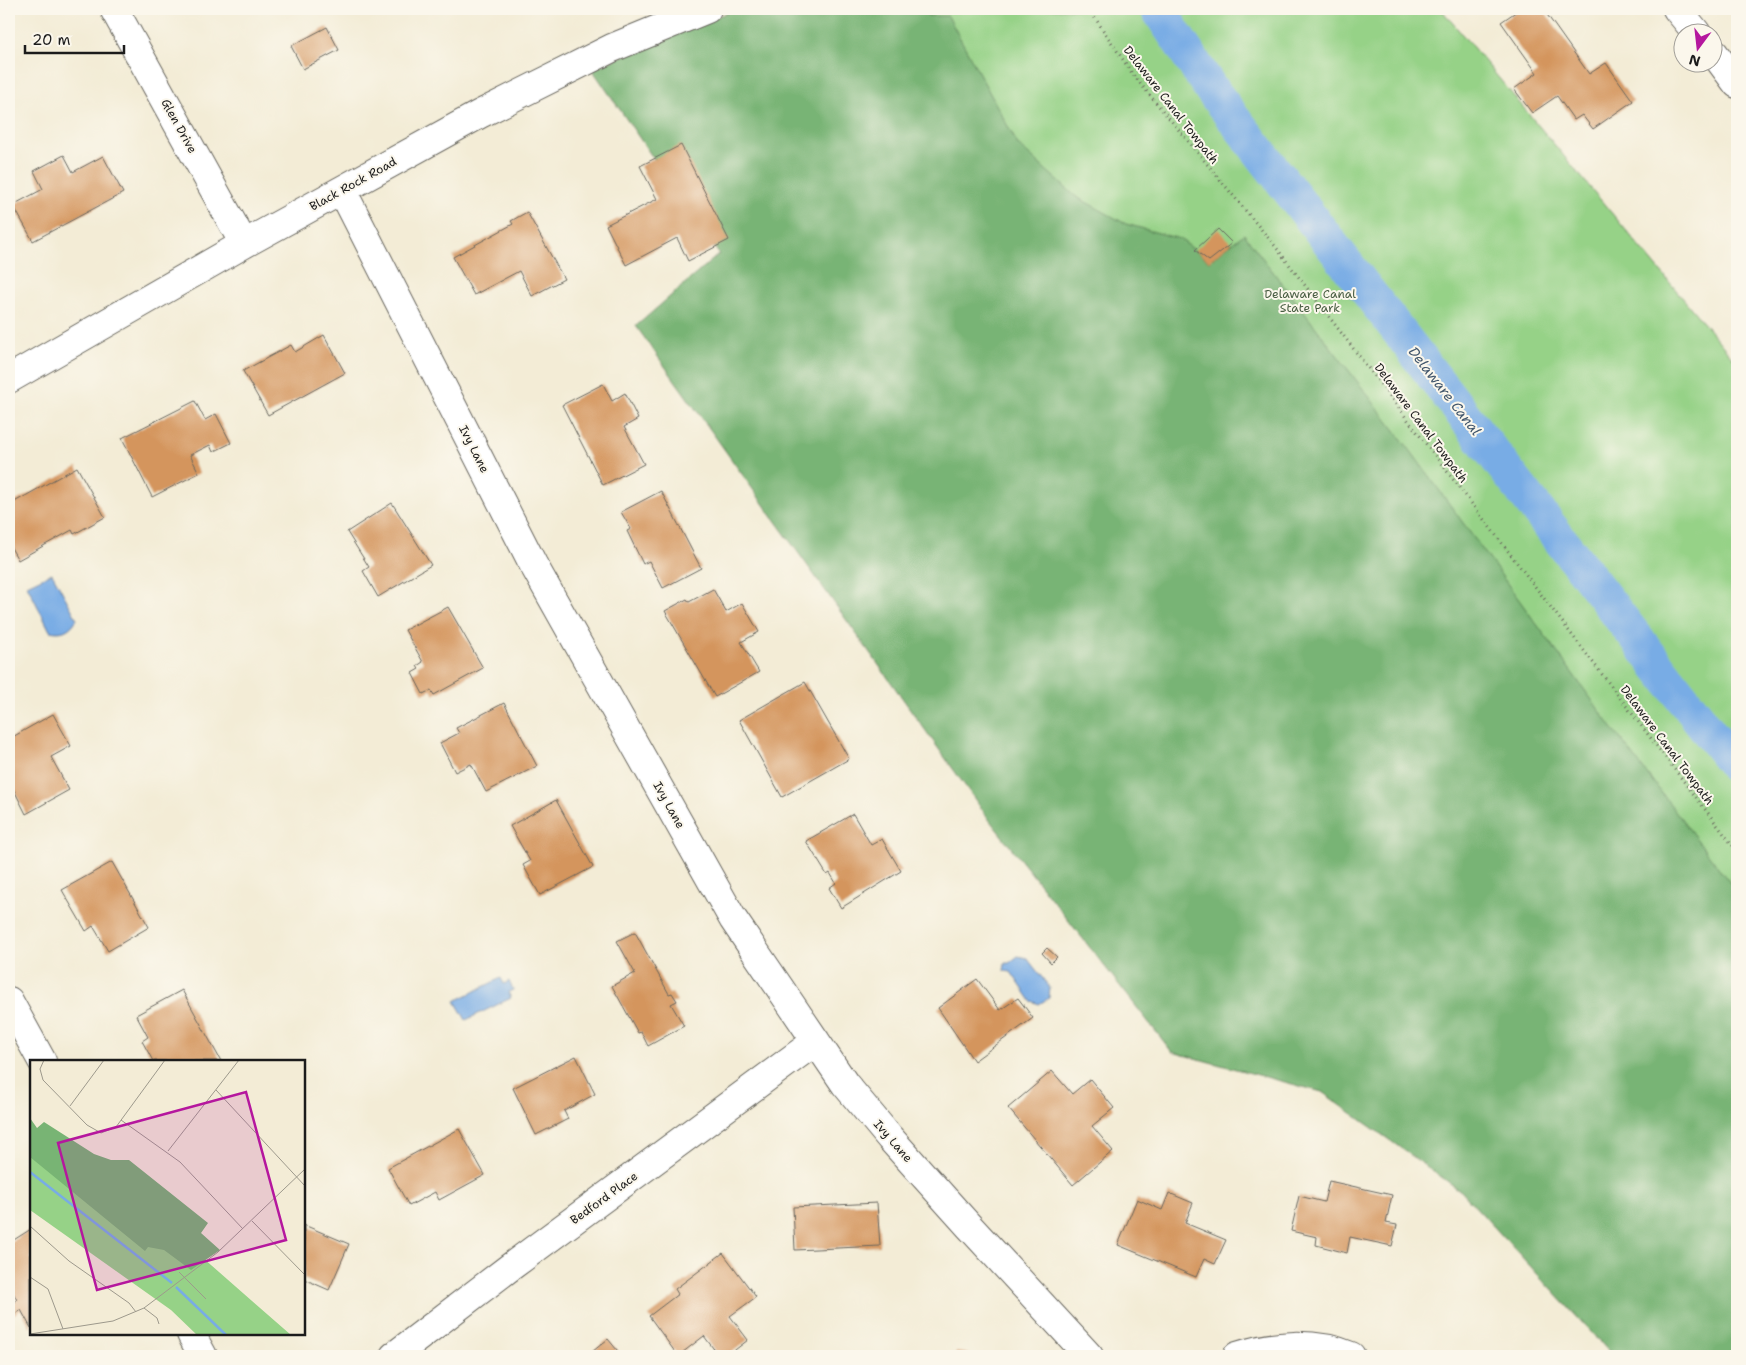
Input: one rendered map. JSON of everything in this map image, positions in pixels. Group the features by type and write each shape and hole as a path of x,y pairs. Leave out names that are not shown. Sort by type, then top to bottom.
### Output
{"street":[{"name":"Glen Drive","path":"114,9 244,244"},
{"name":"Black Rock Road","path":"9,379 244,244 480,114 612,48 707,9"},
{"path":"1677,9 1688,22"},
{"path":"1724,67 1737,84"},
{"name":"Ivy Lane","path":"342,190 538,573 733,919 846,1084 890,1138 1089,1356"},
{"path":"9,1001 41,1060"},
{"name":"Bedford Place","path":"394,1356 509,1268 816,1042"},
{"path":"192,1335 203,1356"},
{"path":"1237,1356 1268,1348 1300,1345 1322,1348 1351,1356"}],"path":[{"name":"Delaware Canal Towpath","path":"1089,9 1134,76 1275,246 1737,851"}],"green space":[{"path":"735,9 923,9 928,16 948,16 1018,145 1075,196 1126,224 1180,239 1209,261 1244,234 1410,450 1613,729 1737,892 1737,1356 1613,1356 1461,1191 1322,1092 1172,1052 991,822 636,326 719,254 592,69"},
{"name":"Delaware Canal State Park","path":"738,9 1441,9 1737,363 1737,1198"}],"water":[{"path":"52,573 77,619 72,626 59,632 50,631 27,585"},
{"path":"1018,956 1027,958 1050,988 1049,998 1039,1004 1031,1001 1011,972 1004,971 1005,963 1009,963"},
{"path":"501,978 504,984 509,981 513,990 508,992 511,998 466,1020 455,1001"}],"building":[{"path":"1520,9 1543,9 1589,74 1606,63 1633,101 1593,129 1582,115 1574,120 1557,96 1532,113 1514,89 1537,73 1501,22"},
{"path":"327,27 339,50 303,69 291,46"},
{"path":"681,145 729,240 688,261 677,238 626,265 606,225 657,199 640,166"},
{"path":"64,155 73,172 103,156 123,193 33,241 13,205 43,189 34,171"},
{"path":"527,212 564,279 532,296 519,271 474,295 453,257 513,224 511,221"},
{"path":"1218,229 1232,243 1209,261 1195,250"},
{"path":"324,335 345,373 268,415 243,371 291,345 295,352"},
{"path":"603,384 612,401 625,393 638,419 624,427 644,464 603,485 562,405"},
{"path":"195,401 205,420 216,414 231,443 213,452 210,445 190,455 199,473 152,497 122,438"},
{"path":"77,467 105,517 74,534 72,530 18,560 9,544 9,505"},
{"path":"661,491 701,568 663,588 649,561 643,564 627,531 631,529 621,512"},
{"path":"392,503 431,565 378,597 363,571 369,567 347,532"},
{"path":"713,589 726,612 742,603 759,632 741,642 759,672 715,697 665,611 687,599 689,602"},
{"path":"448,607 483,668 434,695 431,690 423,694 412,673 419,669 417,666 423,662 405,630"},
{"path":"805,682 849,759 782,797 739,720"},
{"path":"504,703 537,766 486,792 471,764 455,772 440,743 459,733 456,728"},
{"path":"53,714 71,746 51,757 69,790 26,814 9,780 9,739"},
{"path":"556,800 593,867 540,895 523,865 530,861 510,826"},
{"path":"853,814 871,845 882,839 901,871 841,908 829,888 836,883 830,873 827,875 806,841"},
{"path":"112,862 149,927 108,951 93,926 86,931 62,890"},
{"path":"635,932 669,994 672,993 677,1001 671,1004 684,1026 648,1046 641,1032 638,1033 612,986 635,973 617,941"},
{"path":"1047,948 1057,957 1051,963 1042,953"},
{"path":"977,979 1000,1010 1018,998 1033,1018 974,1061 938,1008"},
{"path":"182,990 220,1060 152,1060 142,1041 148,1037 136,1015"},
{"path":"576,1056 595,1094 564,1111 568,1119 536,1135 513,1088"},
{"path":"1052,1071 1072,1094 1090,1079 1114,1108 1092,1126 1113,1151 1073,1185 1008,1108"},
{"path":"459,1129 485,1175 439,1200 435,1192 409,1206 388,1168"},
{"path":"1329,1181 1392,1195 1386,1223 1397,1225 1392,1246 1350,1237 1347,1253 1316,1245 1317,1237 1291,1231 1299,1196 1324,1202"},
{"path":"1169,1193 1193,1203 1185,1223 1226,1240 1215,1264 1204,1259 1196,1277 1118,1245 1137,1199 1162,1210"},
{"path":"877,1203 880,1246 795,1250 793,1207"},
{"path":"305,1225 349,1244 329,1290 305,1279"},
{"path":"30,1230 30,1326 21,1310 9,1317 9,1305 17,1300 9,1285 9,1243"},
{"path":"723,1253 756,1297 730,1316 748,1340 727,1356 719,1356 704,1336 678,1356 649,1316 678,1294 675,1289"},
{"path":"608,1339 622,1356 587,1356"},
{"path":"956,1352 979,1355 979,1356 955,1356"}],"waterway":[{"name":"Delaware Canal","path":"1158,9 1211,89 1737,768"}]}
